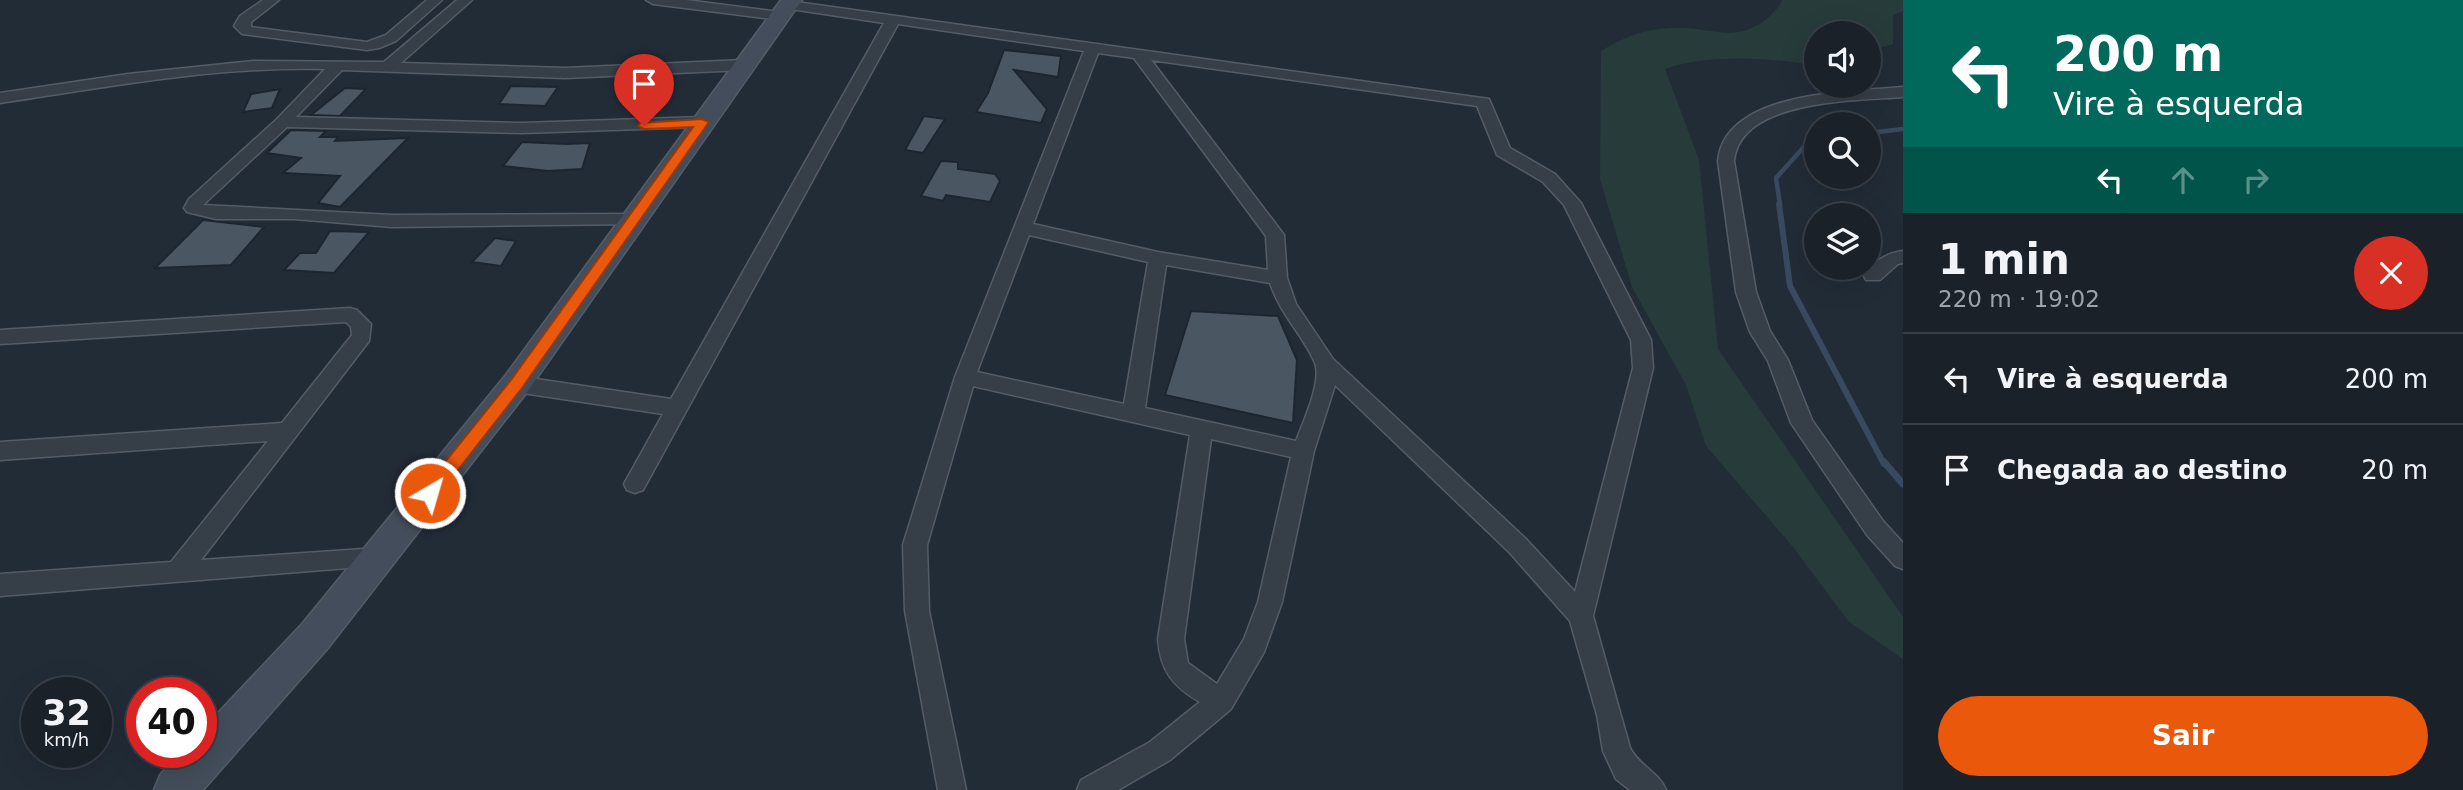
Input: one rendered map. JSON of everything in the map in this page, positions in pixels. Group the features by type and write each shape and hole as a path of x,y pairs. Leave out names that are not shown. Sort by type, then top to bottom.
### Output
{"street":[{"path":"272,0 245,19 242,26 247,30 367,46 391,38 435,0"},
{"path":"385,69 465,0"},
{"path":"653,0 787,7 893,20 1483,102 1503,151 1549,178 1572,203 1641,340 1643,361 1581,616"},
{"path":"175,790 315,636 516,384 787,7"},
{"path":"635,484 893,20"},
{"path":"952,790 917,611 915,545 965,377 1092,48"},
{"path":"1139,54 1275,235 1278,278 1294,320 1326,364 1518,546 1581,616 1610,715 1616,751 1626,769 1652,790"},
{"path":"0,98 128,79 253,66 337,66 565,74 744,65"},
{"path":"337,66 283,122 194,203 193,208 216,213 304,214 392,220 635,218"},
{"path":"1903,92 1811,102 1761,115 1741,129 1728,144 1726,161 1746,292 1760,332 1779,359 1802,423 1875,528 1903,559"},
{"path":"283,122 522,128 702,122"},
{"path":"1024,228 1158,258 1278,278"},
{"path":"1881,269 1893,258 1903,257"},
{"path":"1133,414 1158,258"},
{"path":"0,337 350,315 361,324 362,336 179,571"},
{"path":"1091,790 1160,751 1222,700 1255,644 1270,602 1303,452 1324,393 1326,364"},
{"path":"965,377 1303,452"},
{"path":"516,384 678,408"},
{"path":"1202,428 1171,639 1171,659 1179,675 1222,700"},
{"path":"0,451 288,431"},
{"path":"0,585 378,558"}],"green space":[{"path":"1782,0 1903,0 1903,11 1893,15 1893,44 1881,48 1881,21 1804,21 1804,64 1740,58 1699,61 1665,69 1699,160 1718,349 1903,617 1903,659 1849,622 1793,547 1706,446 1686,385 1632,287 1600,179 1601,51 1626,38 1652,30 1746,30 1758,25"}],"building":[{"path":"1004,50 1061,56 1058,77 1014,70 1047,109 1041,123 976,112 988,93"},
{"path":"648,84 641,100 620,102 624,85"},
{"path":"511,86 558,87 545,106 499,104"},
{"path":"345,88 366,89 340,116 311,115"},
{"path":"280,89 272,108 243,112 251,94"},
{"path":"924,116 945,119 923,153 905,150"},
{"path":"291,130 326,131 320,137 338,137 335,141 408,138 340,207 318,203 340,176 283,173 301,158 267,153"},
{"path":"522,142 590,143 582,169 548,171 503,166"},
{"path":"941,161 958,162 958,169 995,174 1000,181 990,202 946,195 943,201 921,196"},
{"path":"203,220 264,227 231,265 155,268"},
{"path":"330,231 369,232 334,273 284,270 300,253 316,253"},
{"path":"495,238 516,241 501,266 472,262"},
{"path":"1191,311 1278,316 1297,360 1293,423 1165,395"}],"waterway":[{"path":"1881,132 1903,129"},
{"path":"1780,205 1776,178 1804,147"},
{"path":"1779,204 1790,286 1884,464"},
{"path":"1884,462 1903,484"}],"route":[{"path":"430,493 516,384 702,122 644,126"}]}
